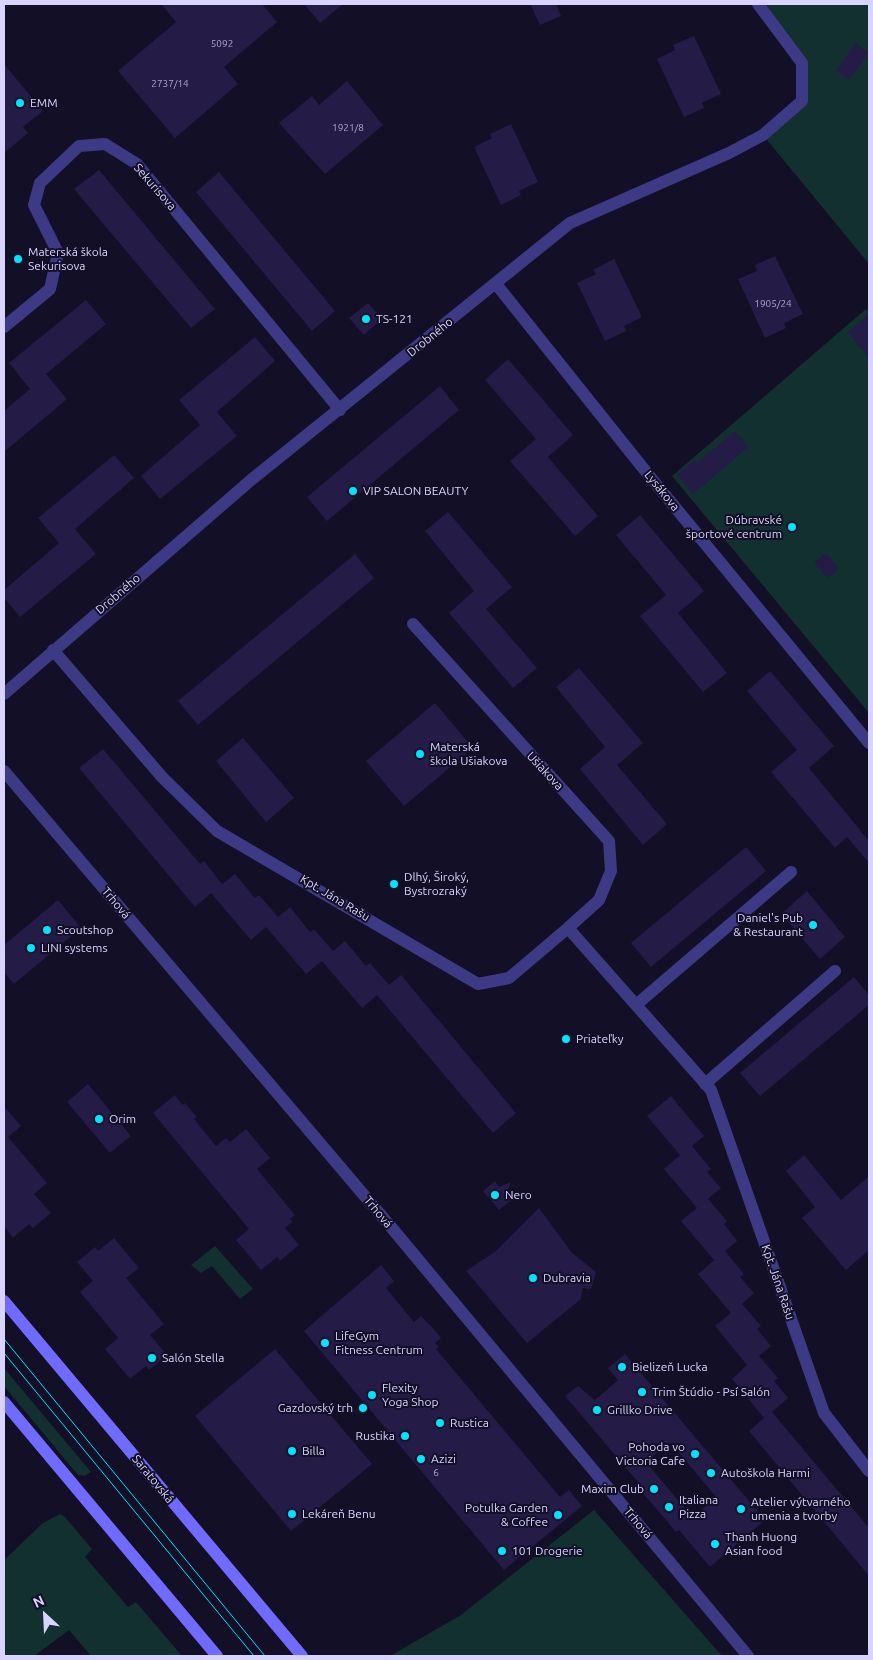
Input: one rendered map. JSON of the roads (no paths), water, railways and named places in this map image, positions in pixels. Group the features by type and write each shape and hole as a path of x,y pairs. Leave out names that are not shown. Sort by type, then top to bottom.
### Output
{"main road":[{"name":"Saratovská","path":"4,1301 302,1656"},
{"path":"4,1402 217,1656"}],"street":[{"name":"Drobného","path":"4,694 251,480 570,223 746,144 763,135 802,101 802,63 758,4"},
{"name":"Sekurisova","path":"4,327 50,289 58,253 34,205 40,183 79,146 105,144 137,164 340,410"},
{"name":"Lysákova","path":"496,284 651,478 869,742"},
{"name":"Ušiakova","path":"413,624 609,841 611,871 599,900 568,928"},
{"name":"Kpt. Jána Rašu","path":"53,650 162,777 217,830 478,984 509,978 568,928 710,1090 824,1413 869,1471"},
{"name":"Trhová","path":"4,771 391,1227 748,1656"},
{"path":"636,1005 791,872"},
{"path":"705,1084 835,971"}],"tram line":[{"path":"4,1339 265,1656"},
{"path":"4,1353 254,1656"}],"place":[{"name":"EMM","path":"20,103"},
{"name":"Materská škola Sekurisova","path":"18,259"},
{"name":"TS-121","path":"366,319"},
{"name":"VIP SALON BEAUTY","path":"353,491"},
{"name":"Dúbravské športové centrum","path":"792,527"},
{"name":"Materská škola Ušiakova","path":"420,754"},
{"name":"Dlhý, Široký, Bystrozraký","path":"394,884"},
{"name":"Daniel's Pub & Restaurant","path":"813,925"},
{"name":"Scoutshop","path":"47,930"},
{"name":"LINI systems","path":"31,948"},
{"name":"Priateľky","path":"566,1039"},
{"name":"Orim","path":"99,1119"},
{"name":"Nero","path":"495,1195"},
{"name":"Dubravia","path":"533,1278"},
{"name":"LifeGym Fitness Centrum","path":"325,1343"},
{"name":"Salón Stella","path":"152,1358"},
{"name":"Bielizeň Lucka","path":"622,1367"},
{"name":"Trim Štúdio - Psí Salón","path":"642,1392"},
{"name":"Flexity Yoga Shop","path":"372,1395"},
{"name":"Gazdovský trh","path":"363,1408"},
{"name":"Grillko Drive","path":"597,1410"},
{"name":"Rustica","path":"440,1423"},
{"name":"Rustika","path":"405,1436"},
{"name":"Billa","path":"292,1451"},
{"name":"Pohoda vo Victoria Cafe","path":"695,1454"},
{"name":"Azizi","path":"421,1459"},
{"name":"Autoškola Harmi","path":"711,1473"},
{"name":"Maxim Club","path":"654,1489"},
{"name":"Italiana Pizza","path":"669,1507"},
{"name":"Atelier výtvarného umenia a tvorby","path":"741,1509"},
{"name":"Lekáreň Benu","path":"292,1514"},
{"name":"Potulka Garden & Coffee","path":"558,1515"},
{"name":"Thanh Huong Asian food","path":"715,1544"},
{"name":"101 Drogerie","path":"502,1551"}]}
